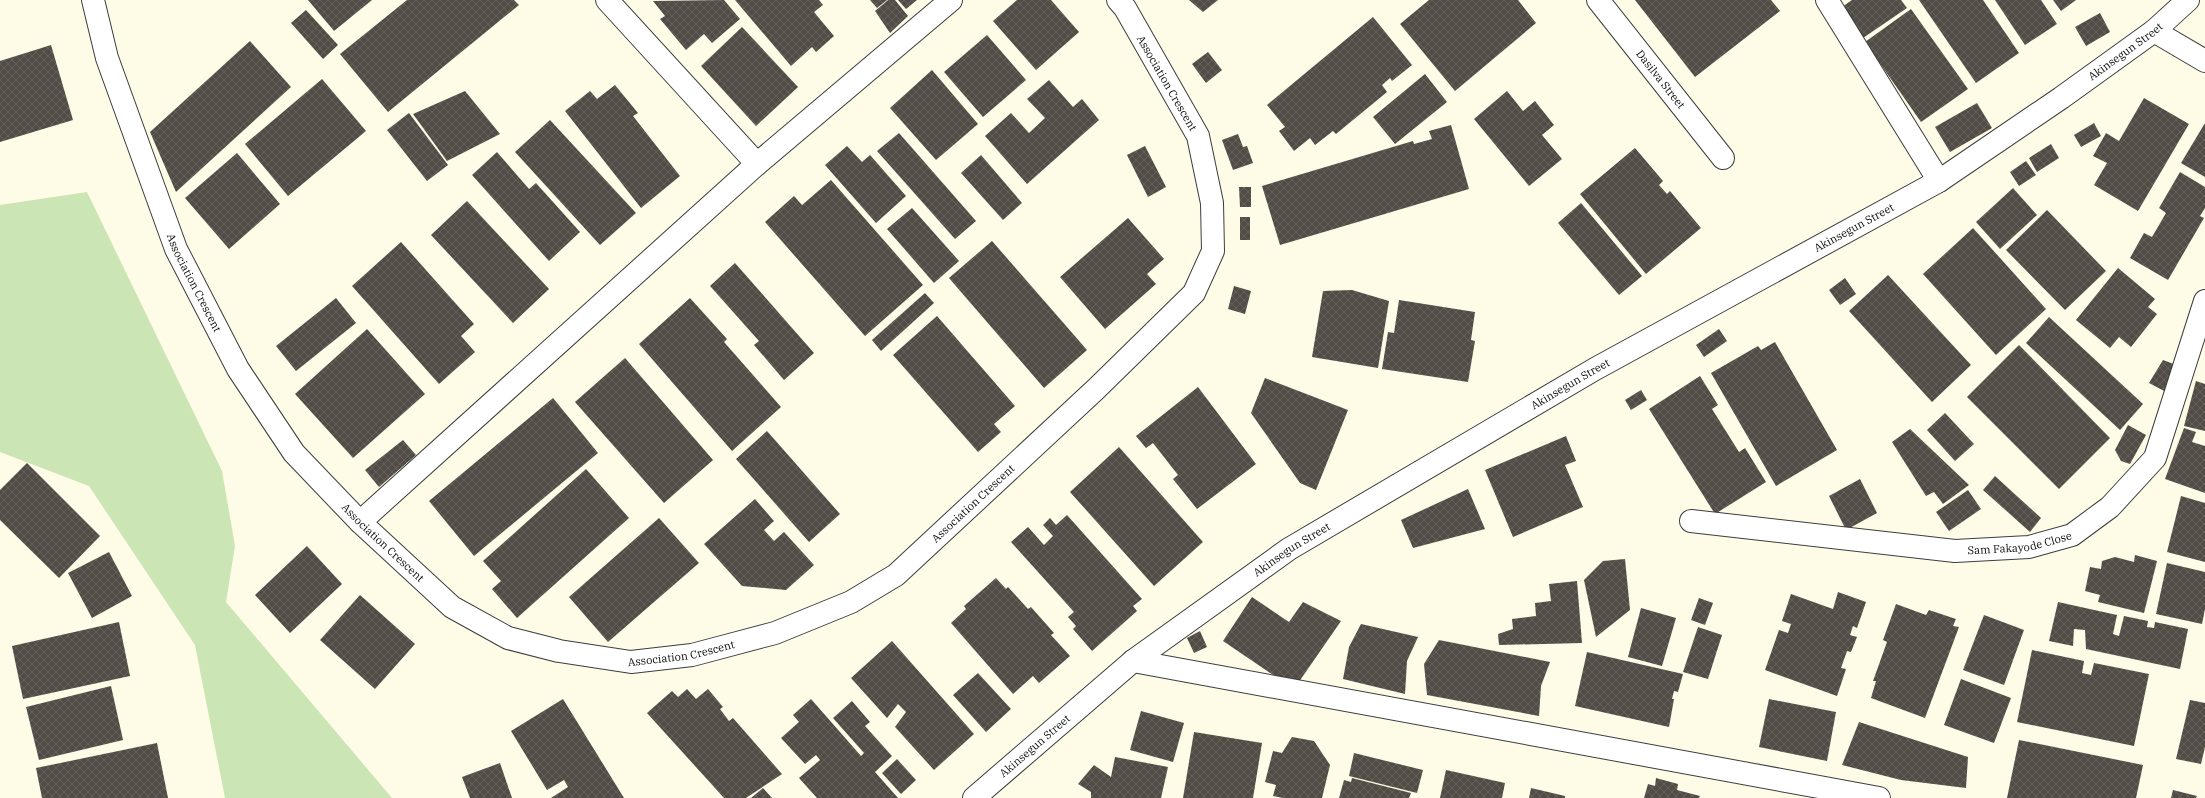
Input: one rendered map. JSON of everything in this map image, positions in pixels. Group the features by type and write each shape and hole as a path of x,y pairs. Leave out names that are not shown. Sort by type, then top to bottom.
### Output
{"street":[{"name":"Association Crescent","path":"93,0 107,58 176,249 238,369 294,453 360,522 452,607 508,638 559,652 631,662 692,655 775,633 851,602 896,575 1096,389 1194,293 1213,251 1212,203 1198,136 1125,8 1118,0"},
{"path":"607,0 757,164"},
{"path":"360,522 757,164 951,0"},
{"name":"Dasilva Street","path":"1598,0 1723,158"},
{"path":"1827,0 1939,181"},
{"name":"Akinsegun Street","path":"974,798 1133,661 1296,545 1595,369 1939,181 2061,98 2154,31 2188,0"},
{"path":"2154,31 2205,61"},
{"name":"Sam Fakayode Close","path":"1691,521 1955,551 2029,547 2072,535 2110,507 2155,458 2205,301"},
{"path":"1133,661 1879,798"}],"green space":[{"path":"87,192 222,471 235,546 226,602 392,798 225,798 195,645 89,486 0,452 0,205"}],"building":[{"path":"308,0 372,0 334,31"},
{"path":"407,0 514,0 519,5 388,112 340,54"},
{"path":"724,0 740,19 712,43 704,34 686,50 660,19 665,16 653,1"},
{"path":"735,0 819,0 823,5 814,12 834,36 816,52 812,47 791,66"},
{"path":"870,0 887,0 877,8"},
{"path":"888,0 895,0 908,16 890,33 875,11"},
{"path":"898,0 917,0 906,9"},
{"path":"1017,0 1051,0 1079,32 1036,70 993,21"},
{"path":"1189,0 1218,0 1203,12"},
{"path":"1429,0 1518,0 1536,23 1455,91 1400,24"},
{"path":"1635,0 1771,0 1780,11 1695,77"},
{"path":"1852,0 1901,0 1907,8 1863,38 1842,7"},
{"path":"1919,0 1983,0 2019,53 1976,83"},
{"path":"1995,0 2041,0 2057,24 2025,45"},
{"path":"2053,0 2076,0 2061,11"},
{"path":"1911,9 1968,89 1921,122 1865,42"},
{"path":"306,10 338,45 323,59 291,23"},
{"path":"2100,13 2110,32 2086,46 2075,27"},
{"path":"1373,17 1412,65 1392,81 1390,78 1382,85 1387,92 1336,134 1333,131 1315,145 1310,138 1294,151 1279,131 1285,127 1267,105"},
{"path":"742,27 798,87 756,126 701,66"},
{"path":"987,35 1026,80 983,117 944,72"},
{"path":"250,41 291,87 176,192 150,132"},
{"path":"51,45 73,120 0,142 0,61"},
{"path":"1208,52 1222,70 1206,83 1192,64"},
{"path":"932,70 978,124 936,160 890,108"},
{"path":"1425,74 1447,102 1395,144 1373,117"},
{"path":"322,79 366,131 288,196 245,144"},
{"path":"1049,80 1073,107 1082,99 1099,120 1027,184 985,136 1011,113 1029,133 1045,118 1027,99"},
{"path":"615,85 638,113 633,116 680,176 641,208 565,111 590,91 597,99"},
{"path":"465,91 500,134 447,161 413,114"},
{"path":"1507,91 1523,111 1535,101 1554,125 1542,135 1562,159 1529,186 1474,119"},
{"path":"2144,98 2189,124 2138,211 2094,185 2107,163 2093,156 2106,133 2119,141"},
{"path":"1977,103 1992,128 1950,152 1935,127"},
{"path":"409,113 448,165 427,181 387,130"},
{"path":"550,120 636,213 600,245 515,152"},
{"path":"2094,123 2101,136 2081,147 2074,135"},
{"path":"2205,123 2205,177 2181,163"},
{"path":"1451,125 1469,189 1280,245 1262,186 1413,141 1414,144 1432,139 1429,131"},
{"path":"899,133 976,221 955,239 877,151"},
{"path":"1238,134 1243,147 1247,146 1253,163 1233,170 1222,140"},
{"path":"2051,144 2059,158 2037,172 2029,158"},
{"path":"847,146 862,162 870,155 906,196 876,223 825,165"},
{"path":"1145,146 1166,187 1148,197 1127,155"},
{"path":"1635,148 1663,181 1659,185 1667,194 1670,191 1701,228 1646,274 1580,194"},
{"path":"497,152 529,189 536,183 580,232 549,261 472,175"},
{"path":"237,153 280,204 229,249 185,198"},
{"path":"981,155 1022,203 1003,220 961,173"},
{"path":"2026,161 2036,175 2019,186 2010,172"},
{"path":"2180,172 2205,187 2205,208 2200,216 2204,218 2168,280 2130,258 2144,233 2152,237 2166,213 2159,208"},
{"path":"831,180 923,285 865,336 765,222 794,196 802,205"},
{"path":"1239,187 1251,187 1251,207 1240,207"},
{"path":"2013,188 2037,215 2000,249 1976,222"},
{"path":"467,201 549,289 513,323 431,235"},
{"path":"1581,203 1642,276 1619,295 1558,223"},
{"path":"912,208 959,261 934,283 887,229"},
{"path":"2047,210 2106,271 2065,310 2006,250"},
{"path":"1240,217 1250,217 1250,240 1240,240"},
{"path":"1128,218 1164,259 1147,274 1156,284 1105,329 1060,277"},
{"path":"1973,228 2046,309 1996,355 1923,274"},
{"path":"992,241 1087,350 1044,388 949,278"},
{"path":"401,242 474,324 461,336 475,352 439,384 352,286"},
{"path":"735,263 814,353 784,380 754,345 759,341 710,286"},
{"path":"2118,268 2155,299 2148,307 2157,314 2131,347 2119,337 2110,348 2076,320"},
{"path":"1888,275 1971,365 1932,402 1849,311"},
{"path":"1845,278 1856,294 1840,305 1829,290"},
{"path":"1234,286 1251,291 1245,314 1228,309"},
{"path":"1352,290 1389,301 1378,368 1312,357 1323,291"},
{"path":"925,293 934,303 881,351 872,340"},
{"path":"336,298 356,323 296,371 276,346"},
{"path":"690,298 727,339 724,342 781,407 732,451 639,344"},
{"path":"1399,300 1475,312 1471,340 1475,341 1468,382 1382,369 1388,332 1394,333"},
{"path":"937,316 1015,406 994,424 1001,432 978,452 893,355"},
{"path":"2049,317 2143,404 2120,430 2026,343"},
{"path":"367,329 425,394 353,458 295,394"},
{"path":"1719,329 1727,341 1704,357 1696,345"},
{"path":"1775,342 1837,450 1776,486 1711,373 1758,346 1761,350"},
{"path":"2019,345 2110,438 2059,489 1967,397"},
{"path":"625,358 713,460 664,503 575,402"},
{"path":"2163,360 2179,366 2168,393 2149,383"},
{"path":"1700,376 1718,405 1712,409 1739,452 1745,448 1766,482 1715,514 1649,409"},
{"path":"1265,378 1348,410 1316,490 1300,483 1251,413"},
{"path":"2196,381 2205,384 2205,431 2184,426"},
{"path":"1198,387 1256,464 1197,509 1173,479 1178,475 1153,443 1146,448 1136,436"},
{"path":"1641,390 1647,400 1631,410 1625,400"},
{"path":"553,398 598,453 474,556 429,501"},
{"path":"1945,413 1974,444 1955,461 1927,430"},
{"path":"2128,425 2146,435 2130,464 2121,461 2115,450"},
{"path":"2184,428 2196,432 2192,442 2205,446 2205,493 2165,479"},
{"path":"1910,429 1969,485 1943,504 1934,492 1926,496 1892,442"},
{"path":"767,431 840,514 809,542 736,459"},
{"path":"1566,436 1576,461 1565,465 1583,507 1513,537 1485,470"},
{"path":"403,440 416,455 379,487 365,470"},
{"path":"1119,447 1203,542 1154,586 1070,492"},
{"path":"27,463 100,536 59,578 0,520 0,490"},
{"path":"586,469 629,518 517,618 492,589 501,581 483,561"},
{"path":"1995,476 2041,518 2030,532 1983,490"},
{"path":"1860,479 1877,513 1846,530 1829,496"},
{"path":"1468,489 1485,529 1413,548 1401,520"},
{"path":"1968,490 1981,509 1949,531 1936,512"},
{"path":"2181,496 2205,503 2205,562 2167,552"},
{"path":"755,499 774,521 764,530 774,541 784,532 814,565 786,590 742,586 704,544"},
{"path":"1067,515 1142,599 1133,606 1137,611 1092,651 1073,629 1076,626 1068,617 1074,612 1011,542 1028,527 1044,545 1053,536 1043,525 1050,518 1056,525"},
{"path":"659,518 699,563 608,642 569,597"},
{"path":"307,546 342,584 290,633 255,595"},
{"path":"109,552 132,596 92,618 68,573"},
{"path":"2135,555 2157,561 2144,613 2098,602 2100,595 2085,591 2090,567 2101,569 2102,561 2115,557 2134,562"},
{"path":"1625,559 1630,610 1596,637 1584,580 1603,561"},
{"path":"2167,563 2205,572 2205,609 2202,624 2156,614"},
{"path":"996,578 1006,589 1008,587 1028,609 1031,607 1054,633 1051,635 1070,656 1039,683 1033,676 1013,694 951,623 966,609 964,606"},
{"path":"1577,581 1582,643 1499,645 1498,634 1513,629 1512,619 1536,616 1535,603 1551,601 1549,584"},
{"path":"1838,592 1866,602 1857,628 1853,626 1850,635 1857,637 1851,652 1847,651 1841,668 1846,669 1837,696 1765,670 1779,630 1788,633 1791,624 1782,621 1791,594 1833,609"},
{"path":"360,595 415,644 375,689 320,640"},
{"path":"1252,597 1289,622 1303,602 1341,621 1294,689 1223,641"},
{"path":"1699,598 1713,603 1705,625 1691,620"},
{"path":"2058,602 2117,615 2113,634 2119,636 2124,616 2148,621 2147,627 2154,628 2155,622 2188,629 2180,669 2086,649 2085,630 2074,629 2073,646 2049,641"},
{"path":"1896,604 1926,615 1929,610 1956,619 1953,626 1959,627 1925,718 1871,698 1876,681 1873,681 1887,642 1883,640"},
{"path":"1641,608 1676,618 1662,666 1628,657"},
{"path":"1984,615 2024,630 2004,685 1963,670"},
{"path":"119,622 130,676 23,699 12,646"},
{"path":"1361,624 1418,637 1407,661 1405,694 1343,679 1349,647"},
{"path":"1698,627 1722,635 1708,679 1683,672"},
{"path":"1200,631 1207,647 1194,653 1187,638"},
{"path":"1439,640 1550,662 1541,686 1539,716 1427,695 1424,664"},
{"path":"892,641 974,734 934,770 895,727 906,712 898,704 887,718 851,678"},
{"path":"2032,650 2084,661 2082,673 2091,675 2094,663 2149,674 2134,746 2017,722"},
{"path":"1587,652 1683,674 1678,692 1674,691 1669,727 1575,706"},
{"path":"978,673 1011,709 986,732 953,695"},
{"path":"1961,679 2011,698 1994,743 1944,725"},
{"path":"111,686 123,740 39,760 26,707"},
{"path":"687,689 696,699 708,689 723,707 720,709 729,721 733,718 782,774 746,798 724,798 647,713 672,691 678,697"},
{"path":"563,699 624,798 551,798 568,787 564,780 547,790 511,731"},
{"path":"811,699 861,756 864,753 833,718 852,701 870,722 865,726 892,756 875,772 898,798 817,798 799,778 820,760 816,755 805,764 781,738 799,722 793,715"},
{"path":"1769,699 1836,712 1827,761 1759,747"},
{"path":"2190,700 2205,703 2205,747 2201,764 2176,759"},
{"path":"1141,711 1184,723 1173,762 1130,750"},
{"path":"1859,722 1968,757 1966,788 1901,780 1842,765"},
{"path":"1194,732 1262,743 1253,798 1183,798"},
{"path":"1292,737 1314,741 1330,765 1322,798 1283,798 1273,796 1276,785 1265,782 1273,751 1282,753"},
{"path":"2019,740 2143,765 2136,798 2007,798"},
{"path":"157,743 168,798 42,798 36,768"},
{"path":"1354,753 1423,770 1417,793 1349,776"},
{"path":"1115,757 1168,767 1161,798 1091,798 1091,792 1078,784 1094,765 1111,777"},
{"path":"897,759 916,780 901,794 882,773"},
{"path":"500,763 512,798 470,798 462,777"},
{"path":"1446,770 1505,783 1502,798 1440,798"},
{"path":"1352,778 1411,793 1409,798 1339,798 1344,780 1351,782"},
{"path":"1656,778 1678,784 1677,790 1700,796 1699,798 1644,798 1648,784 1655,786"},
{"path":"763,788 772,798 751,798"},
{"path":"1531,788 1565,796 1565,798 1529,798"},
{"path":"2173,790 2197,796 2196,798 2171,798"}]}
